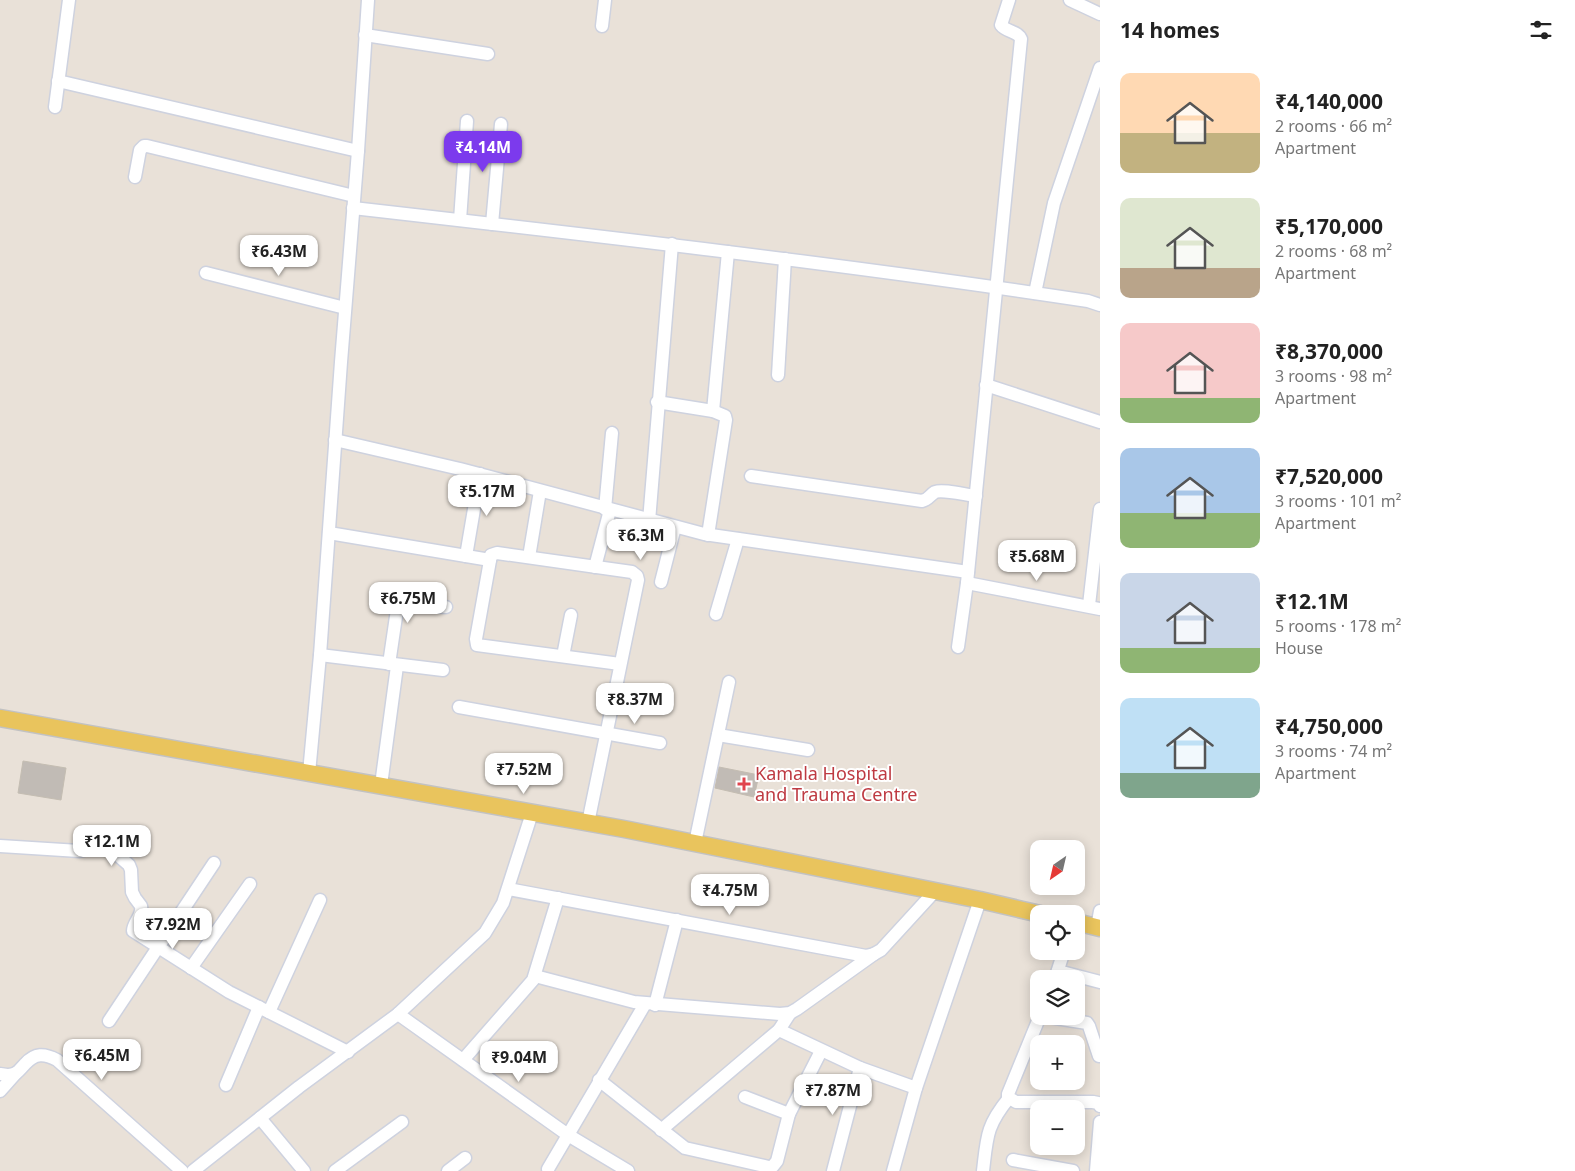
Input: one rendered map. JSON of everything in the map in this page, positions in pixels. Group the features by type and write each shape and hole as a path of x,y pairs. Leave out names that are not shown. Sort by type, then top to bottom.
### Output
{"main road":[{"path":"0,718 696,843 1030,912"},
{"path":"1085,922 1099,922"}],"street":[{"path":"55,106 70,0"},
{"path":"309,773 320,655 368,0"},
{"path":"602,26 605,0"},
{"path":"958,647 968,577 1021,39 1019,34 1001,25 1009,0"},
{"path":"1070,0 1100,14"},
{"path":"365,35 488,54"},
{"path":"1035,293 1054,202 1100,68"},
{"path":"58,81 358,151"},
{"path":"460,220 467,121"},
{"path":"492,224 501,124"},
{"path":"135,177 140,150 147,146 354,202 460,220 672,244 996,287 1088,301 1100,306"},
{"path":"648,521 672,244"},
{"path":"712,411 728,252"},
{"path":"778,375 785,259"},
{"path":"206,273 345,308"},
{"path":"986,385 1100,422"},
{"path":"658,402 712,411 723,414 726,420 708,535"},
{"path":"595,567 608,510 612,432"},
{"path":"335,440 480,474 648,521 708,535 968,577 1094,607 1100,509"},
{"path":"466,556 480,474"},
{"path":"751,476 922,502 939,492 976,496"},
{"path":"528,557 540,491"},
{"path":"661,582 675,527"},
{"path":"329,533 490,560"},
{"path":"716,614 738,539"},
{"path":"588,823 620,664 637,576 632,572 493,553 490,560 476,639 477,644 620,664"},
{"path":"381,785 398,603 446,607"},
{"path":"563,656 571,615"},
{"path":"320,655 443,670"},
{"path":"696,843 729,682"},
{"path":"459,707 660,743"},
{"path":"718,735 808,750"},
{"path":"194,1171 260,1118 398,1014 485,933 494,921 508,890 532,813"},
{"path":"0,846 79,851 101,846 113,851 129,865 132,892 134,898 141,906 141,914 133,931 224,989 348,1052"},
{"path":"109,1021 214,863"},
{"path":"191,968 250,884"},
{"path":"508,890 866,956 874,954"},
{"path":"661,1130 779,1030 790,1013 881,950 935,891"},
{"path":"463,1060 528,988 535,976 558,898"},
{"path":"226,1085 320,900"},
{"path":"893,1171 916,1088 980,900"},
{"path":"548,1169 599,1080 650,1004 677,920"},
{"path":"535,976 650,1004 780,1014 790,1013"},
{"path":"1085,980 1100,982"},
{"path":"398,1014 568,1135 628,1171"},
{"path":"1085,1023 1089,1026 1099,1056"},
{"path":"983,1171 990,1126 1009,1098 1008,1094 1037,1025"},
{"path":"779,1030 860,1068 916,1088"},
{"path":"599,1080 686,1148 769,1167 773,1166 777,1161 789,1114 821,1051"},
{"path":"0,1091 30,1058 47,1054 57,1060 182,1171"},
{"path":"833,1171 860,1068"},
{"path":"0,1074 9,1075 16,1073"},
{"path":"745,1097 789,1114"},
{"path":"1009,1098 1016,1102 1094,1102 1100,1106"},
{"path":"260,1118 304,1171"},
{"path":"335,1171 402,1122"},
{"path":"1096,1171 1100,1122"},
{"path":"448,1171 466,1158"},
{"path":"1013,1160 1073,1171"}],"building":[{"path":"23,761 66,768 61,800 18,793"},
{"path":"719,767 759,775 754,797 715,788"}],"place":[{"name":"Kamala Hospital and Trauma Centre","path":"744,784"}]}
